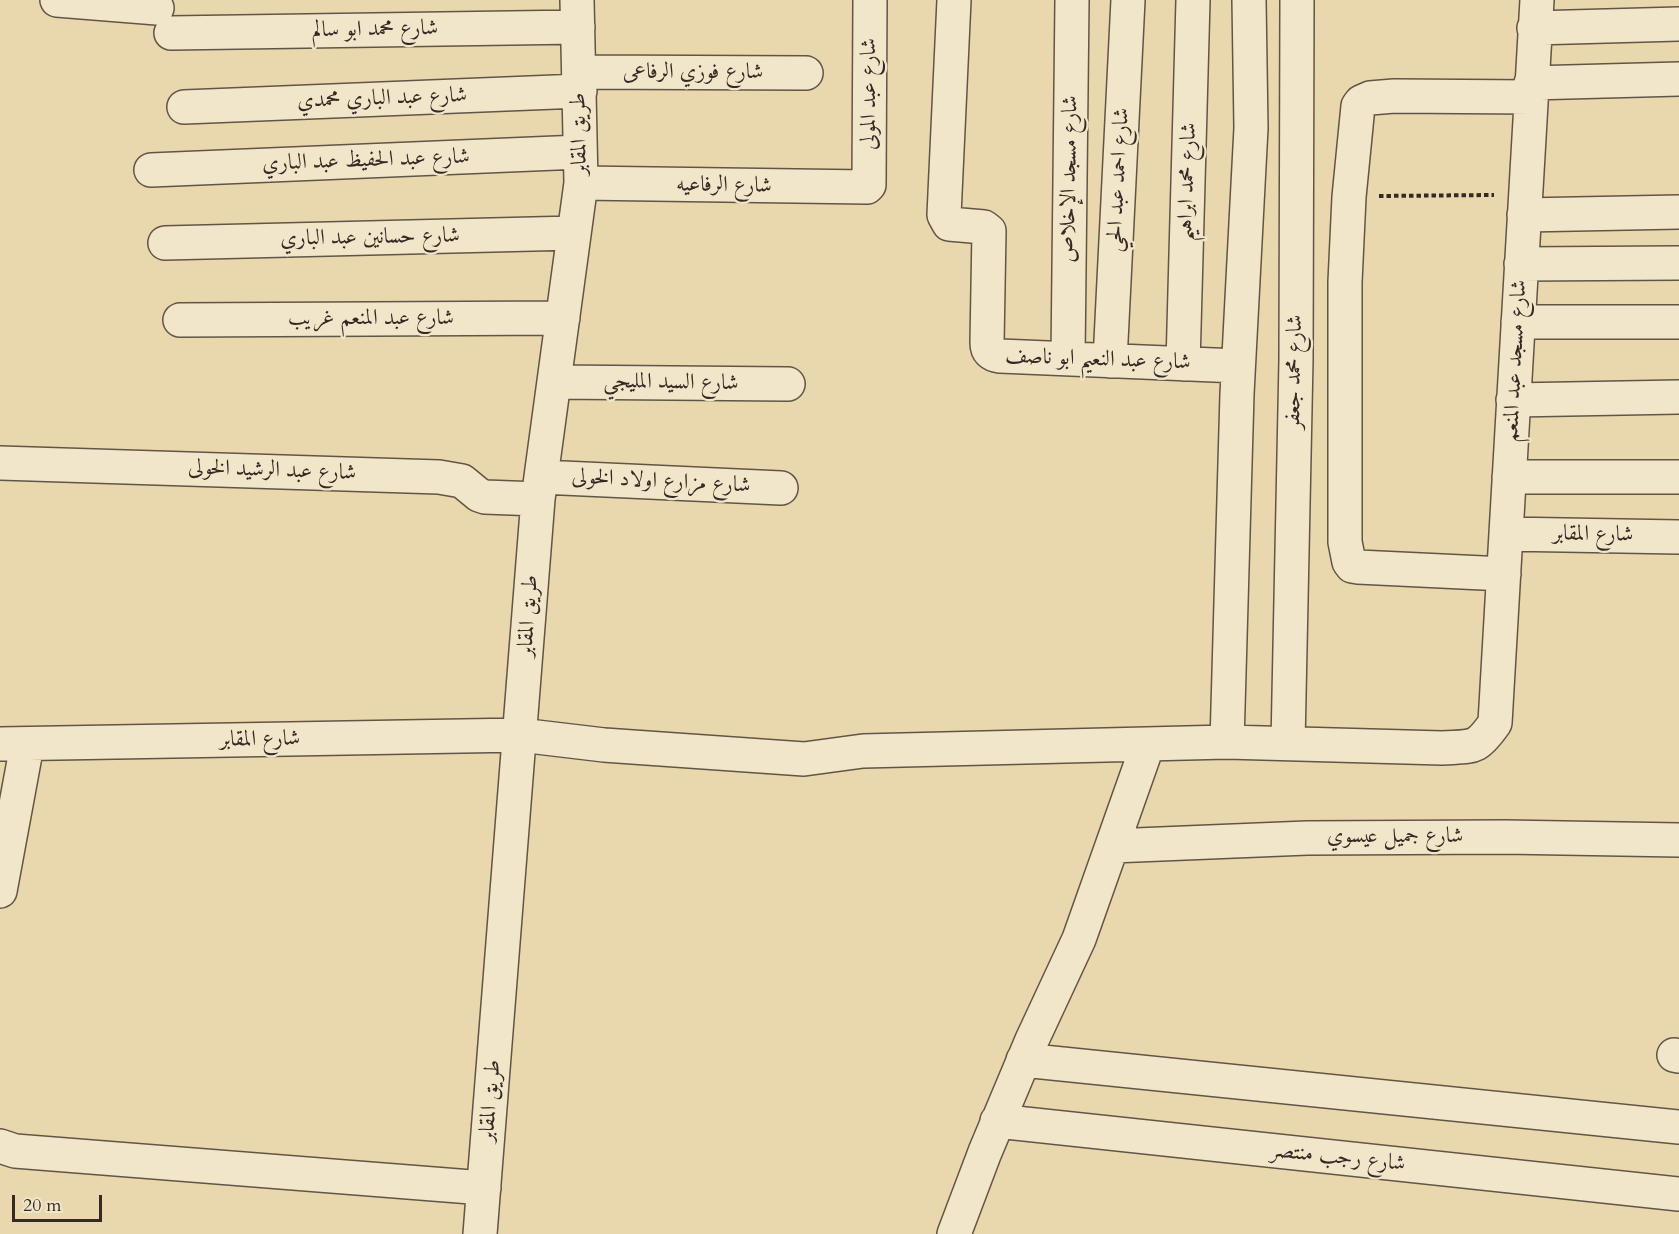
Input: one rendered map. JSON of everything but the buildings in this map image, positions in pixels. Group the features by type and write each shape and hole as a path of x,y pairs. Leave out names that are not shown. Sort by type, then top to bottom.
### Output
{"street":[{"name":"شارع محمد ابو سالم","path":"57,0 164,21 578,14"},
{"name":"شارع عبد المولى","path":"867,188 869,185 870,0"},
{"name":"شارع عبد النعيم ابو ناصف","path":"954,0 945,219 952,225 984,227 989,231 987,348 990,353 1000,356 1238,366"},
{"name":"شارع مسجد الإخلاص","path":"1068,358 1072,0"},
{"name":"شارع احمد عبد الحي","path":"1110,361 1128,0"},
{"name":"شارع محمد ابراهيم","path":"1182,364 1193,0"},
{"path":"1227,742 1238,366 1251,128 1249,0"},
{"name":"شارع محمد جعفر","path":"1288,743 1296,360 1297,0"},
{"name":"طريق المقابر","path":"480,1234 540,488 581,168 578,14"},
{"path":"1536,14 1679,24"},
{"name":"شارع مسجد عبد المنعم","path":"1495,723 1536,14"},
{"name":"شارع فوزي الرفاعى","path":"579,82 806,73"},
{"path":"1504,574 1358,567 1348,562 1345,542 1345,282 1349,197 1358,106 1370,98 1531,90 1679,79"},
{"name":"شارع عبد الباري محمدي","path":"184,107 579,82"},
{"name":"شارع الرفاعيه","path":"581,168 867,188"},
{"name":"شارع عبد الحفيظ عبد الباري","path":"151,170 581,168"},
{"path":"1525,205 1679,212"},
{"name":"شارع حسانين عبد الباري","path":"165,243 574,233"},
{"path":"1521,264 1679,263"},
{"name":"شارع عبد المنعم غريب","path":"180,320 563,318"},
{"path":"1518,322 1679,322"},
{"name":"شارع السيد المليجي","path":"554,382 788,384"},
{"path":"1514,400 1679,397"},
{"name":"شارع عبد الرشيد الخولى","path":"0,463 439,477 462,481 485,497 540,488"},
{"path":"1509,477 1679,477"},
{"name":"شارع مزارع اولاد الخولى","path":"540,488 781,488"},
{"name":"شارع المقابر","path":"1506,534 1679,537"},
{"name":"شارع المقابر","path":"13,744 520,735 604,745 804,759 863,751 1227,742 1443,748 1475,746 1483,741 1495,723"},
{"path":"0,891 13,744"},
{"path":"954,1234 1023,1060 1079,939 1148,744"},
{"name":"شارع جميل عيسوي","path":"1112,846 1319,838 1505,837 1679,840"},
{"path":"1023,1060 1679,1128"},
{"name":"شارع رجب منتصر","path":"998,1121 1679,1194"},
{"path":"0,1146 15,1151 484,1188"}],"path":[{"path":"1349,197 1525,205"}]}
